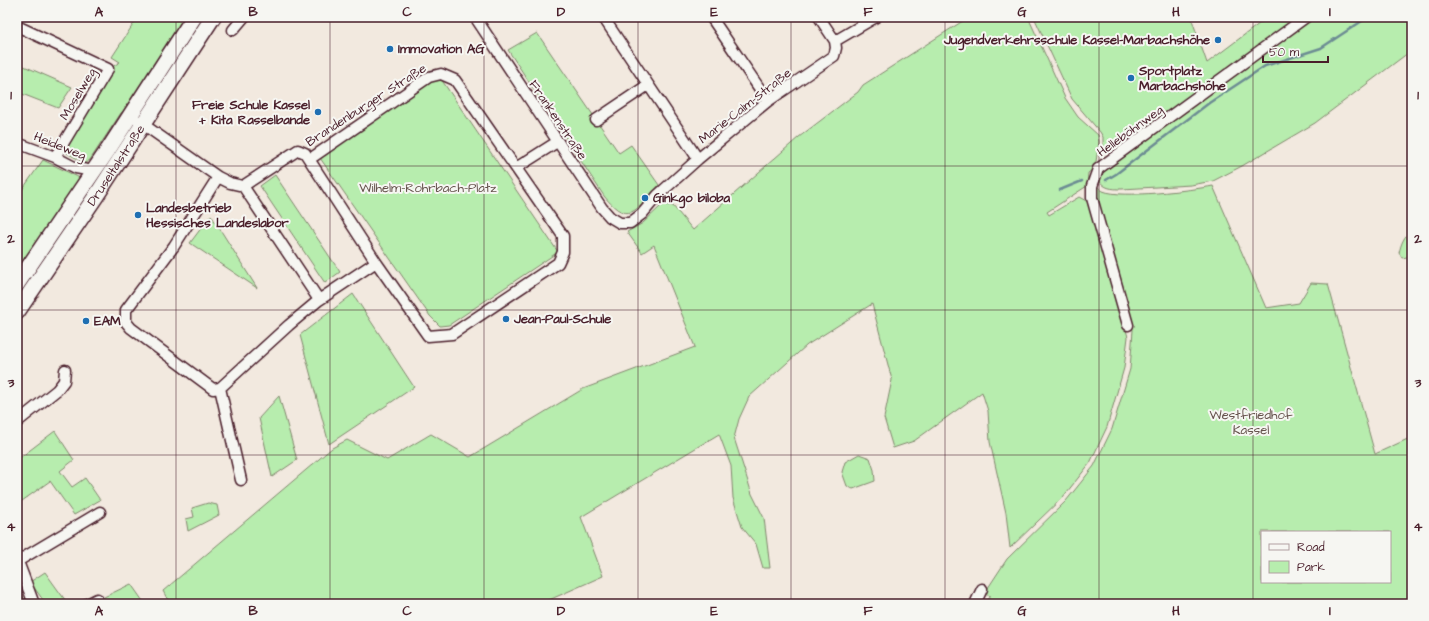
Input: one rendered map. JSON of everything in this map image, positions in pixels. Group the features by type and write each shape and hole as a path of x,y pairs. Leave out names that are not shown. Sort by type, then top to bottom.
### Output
{"main road":[{"name":"Druseltalstraße","path":"17,284 94,171 194,17"},
{"name":"Druseltalstraße","path":"17,312 96,196 213,17"}],"street":[{"path":"233,30 244,17"},
{"name":"Frankenstraße","path":"475,17 557,142 610,218 620,223 630,222"},
{"path":"603,17 698,159"},
{"path":"711,17 768,101"},
{"path":"819,17 836,41 876,17"},
{"name":"Helleböhnweg","path":"1128,325 1092,198 1092,186 1098,169 1306,17"},
{"name":"Moselweg","path":"17,26 108,69 55,157"},
{"name":"Marie-Calm-Straße","path":"630,222 642,214 658,195 698,159 768,101 834,56 836,41"},
{"name":"Brandenburger Straße","path":"243,186 298,150 305,153 310,159 429,77 441,74 455,80 563,236 563,252 558,263 452,334 428,336 376,262"},
{"path":"596,120 648,86"},
{"path":"130,115 218,177 230,183 243,186 319,300"},
{"path":"516,168 557,142"},
{"name":"Heideweg","path":"17,143 55,157 76,168 94,171"},
{"path":"218,177 174,246 126,310 125,317 130,328 213,389 220,388 289,325 319,300 376,262 310,159"},
{"path":"17,422 57,390 64,381 65,370"},
{"path":"220,388 241,480"},
{"path":"34,604 17,560 100,512"},
{"path":"975,604 982,589"},
{"path":"88,604 97,599"}],"green space":[{"path":"138,17 187,17 125,111 121,113 90,160 85,163 65,152 112,67 120,62 112,57"},
{"path":"969,17 1028,17 1065,98 1078,117 1098,135 1099,142 1095,168 1088,173 1087,186 1047,212 1049,215 1079,197 1090,203 1128,337 1124,368 1107,427 1090,463 1063,497 1010,548 1006,513 990,442 988,411 982,392 914,441 893,448 884,418 892,380 872,304 807,345 749,397 739,419 734,438 752,494 764,518 770,568 763,568 756,544 742,527 733,498 731,466 719,434 581,517 603,576 540,604 170,604 163,591 332,448 347,440 387,460 431,434 470,457 583,389 695,347 654,245 642,253 627,232 643,223 663,204 673,206 693,230 799,137 858,92 863,85"},
{"name":"Sportplatz Marbachshöhe","path":"1034,17 1191,17 1207,63 1268,17 1302,17 1113,152 1103,149 1103,137 1100,132 1072,99"},
{"path":"1311,17 1412,17 1412,50 1315,123 1242,166 1213,181 1191,185 1122,189 1108,188 1100,182 1098,178 1102,172"},
{"path":"537,33 619,153 631,145 659,185 639,207 633,211 627,213 620,211 604,196 508,50"},
{"path":"17,63 72,87 58,108 17,92"},
{"name":"Wilhelm-Rohrbach-Platz","path":"441,79 558,252 449,325 440,326 430,316 320,158 430,82"},
{"path":"121,138 124,140 17,299 17,291"},
{"path":"43,160 80,178 33,251 17,271 17,197"},
{"path":"275,175 340,272 325,283 260,186"},
{"name":"Westfriedhof Kassel","path":"1096,185 1103,191 1125,194 1190,190 1213,186 1266,308 1299,303 1311,283 1328,284 1375,454 1412,437 1412,604 979,604 981,600 987,601 991,596 984,594 1007,559 1066,501 1094,466 1112,429 1130,369 1133,330 1096,204"},
{"path":"211,215 257,288 190,243"},
{"path":"1412,231 1412,256 1402,258 1399,253 1402,243 1405,237"},
{"path":"353,294 414,387 329,444 300,335"},
{"path":"279,396 297,460 272,477 259,418"},
{"path":"55,431 74,460 60,471 72,487 85,478 100,500 74,515 50,481 22,501 17,494 17,460"},
{"path":"859,454 870,458 874,470 875,481 853,489 847,486 842,472 845,462"},
{"path":"208,503 217,505 219,515 188,531 186,519 194,517 192,508"},
{"path":"45,572 68,604 46,604 30,582"},
{"path":"131,584 145,604 106,604 104,597"},
{"path":"17,585 27,604 17,604"}],"waterway":[{"path":"1106,180 1209,103 1265,66 1321,48 1368,17"},
{"path":"1060,190 1082,181"}],"place":[{"name":"Jugendverkehrsschule Kassel-Marbachshöhe","path":"1218,40"},
{"name":"Immovation AG","path":"390,49"},
{"name":"Sportplatz Marbachshöhe","path":"1131,78"},
{"name":"Freie Schule Kassel + Kita Rasselbande","path":"318,112"},
{"name":"Ginkgo biloba","path":"645,198"},
{"name":"Landesbetrieb Hessisches Landeslabor","path":"138,215"},
{"name":"Jean-Paul-Schule","path":"506,319"},
{"name":"EAM","path":"86,321"}]}
